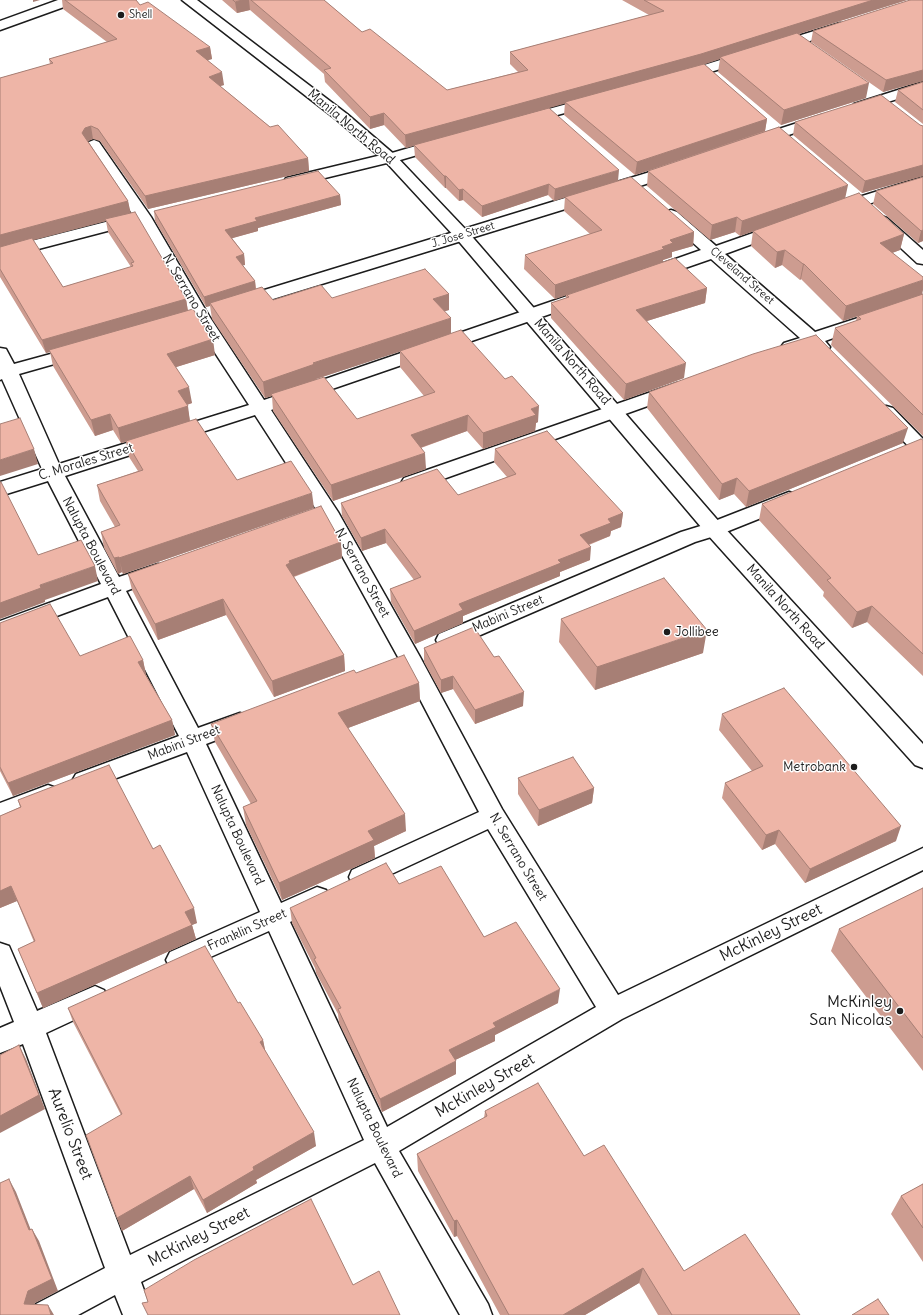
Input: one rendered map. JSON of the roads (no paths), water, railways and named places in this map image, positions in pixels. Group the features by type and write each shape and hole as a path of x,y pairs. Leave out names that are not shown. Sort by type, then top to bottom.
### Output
{"main road":[{"path":"0,26 70,0"},
{"name":"Manila North Road","path":"189,0 342,117 390,158 462,235 714,529 923,759"},
{"path":"666,81 710,75 797,41 856,22"},
{"path":"797,41 810,50"},
{"path":"743,145 841,113 887,105 923,86"},
{"path":"868,91 887,105"},
{"path":"514,123 557,118 605,98"},
{"path":"274,185 390,158 455,140"},
{"name":"N. Serrano Street","path":"94,145 150,215 259,408 421,651 493,816 613,1011"},
{"name":"J. Jose Street","path":"206,314 462,235 640,188 692,163"},
{"path":"823,214 853,196 923,182"},
{"name":"Cleveland Street","path":"640,188 813,338 835,361"},
{"path":"853,196 923,259"},
{"path":"0,254 150,215"},
{"path":"640,277 794,224"},
{"name":"C. Morales Street","path":"0,490 259,408 596,292"},
{"path":"776,352 879,316"},
{"path":"3,367 93,347"},
{"name":"Nalupta Boulevard","path":"3,367 53,472 193,740 380,1146 477,1315"},
{"path":"394,489 615,412 696,382"},
{"path":"874,400 922,446 897,454"},
{"name":"Mabini Street","path":"386,665 688,537 714,529 804,492"},
{"path":"0,629 172,566"},
{"name":"Mabini Street","path":"0,813 260,714"},
{"name":"Franklin Street","path":"160,969 493,816"},
{"name":"McKinley Street","path":"47,1315 122,1275 380,1146 613,1011 923,858"},
{"name":"Aurelio Street","path":"0,954 30,1028 138,1315"},
{"path":"0,1041 116,989"}],"place":[{"name":"Shell","path":"121,15"},
{"name":"Jollibee","path":"667,632"},
{"name":"Metrobank","path":"854,767"},
{"name":"McKinley San Nicolas","path":"900,1011"}]}
